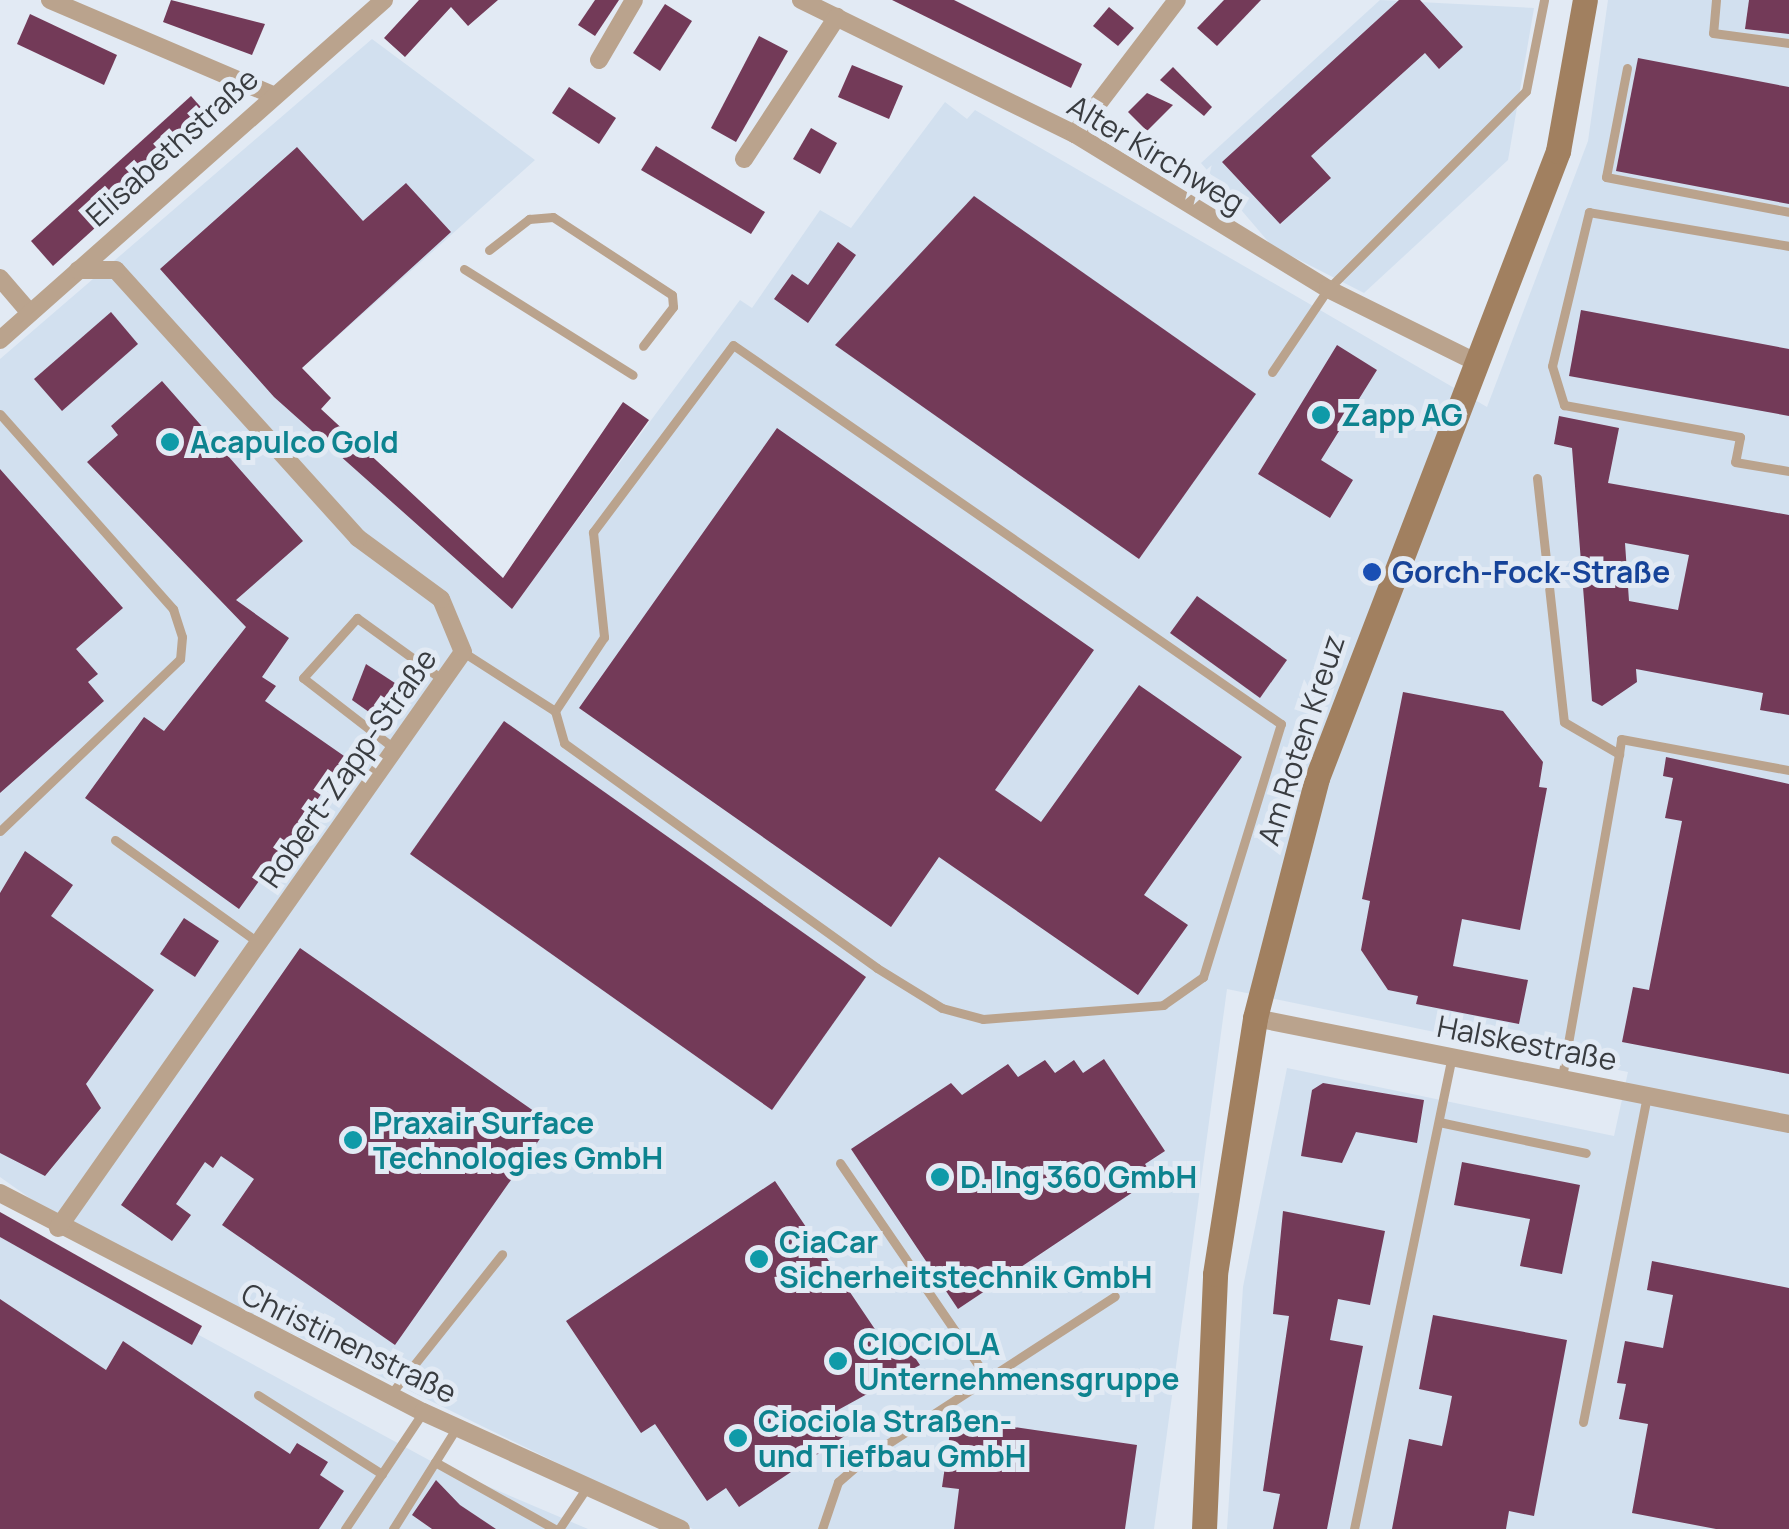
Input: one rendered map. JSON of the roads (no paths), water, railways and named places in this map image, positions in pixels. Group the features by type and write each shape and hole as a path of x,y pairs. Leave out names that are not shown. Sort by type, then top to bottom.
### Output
{"street":[{"path":"50,0 270,94"},
{"name":"Elisabethstraße","path":"0,340 270,94 384,0"},
{"path":"599,60 634,0"},
{"name":"Alter Kirchweg","path":"801,0 1075,134 1328,289 1478,364"},
{"path":"1075,134 1177,0"},
{"name":"Am Roten Kreuz","path":"1204,1529 1215,1274 1255,1018 1317,778 1558,151 1585,0"},
{"path":"744,159 837,17"},
{"name":"Robert-Zapp-Straße","path":"58,1228 462,652 440,600 358,538 116,270 78,270"},
{"path":"0,278 30,313"},
{"name":"Halskestraße","path":"1255,1018 1789,1124"},
{"name":"Christinenstraße","path":"0,1193 58,1228 423,1412 681,1529"}],"lane":[{"path":"1272,372 1328,289 1526,91 1544,0"},
{"path":"1716,0 1712,33 1789,43"},
{"path":"1627,68 1606,177 1789,212"},
{"path":"1789,246 1589,212 1552,366 1564,404 1740,437 1735,462 1789,471"},
{"path":"489,250 528,219 553,217 672,295 674,307 643,346"},
{"path":"464,269 633,375"},
{"path":"462,652 555,710 564,743 877,968 942,1008 983,1019 1163,1005 1203,977 1281,724 733,345 593,532 604,637 555,710"},
{"path":"0,414 173,610 182,637 180,660 0,830"},
{"path":"1536,478 1564,722 1619,754"},
{"path":"395,749 303,678 357,618 443,680"},
{"path":"1562,1078 1621,739 1789,770"},
{"path":"116,840 259,942"},
{"path":"1354,1529 1452,1057"},
{"path":"1583,1422 1647,1095"},
{"path":"1439,1122 1586,1153"},
{"path":"840,1163 986,1376"},
{"path":"390,1395 502,1254"},
{"path":"822,1529 846,1474 986,1376 1115,1296"},
{"path":"258,1394 382,1474"},
{"path":"344,1529 423,1412"},
{"path":"393,1529 457,1427"},
{"path":"435,1462 557,1529 587,1486"}],"place":[{"name":"Zapp AG","path":"1321,415"},
{"name":"Acapulco Gold","path":"170,442"},
{"name":"Gorch-Fock-Straße","path":"1372,572"},
{"name":"Praxair Surface Technologies GmbH","path":"353,1140"},
{"name":"D. Ing 360 GmbH","path":"940,1177"},
{"name":"CiaCar Sicherheitstechnik GmbH","path":"759,1259"},
{"name":"CIOCIOLA Unternehmensgruppe","path":"838,1361"},
{"name":"Ciociola Straßen- und Tiefbau GmbH","path":"738,1438"}]}
